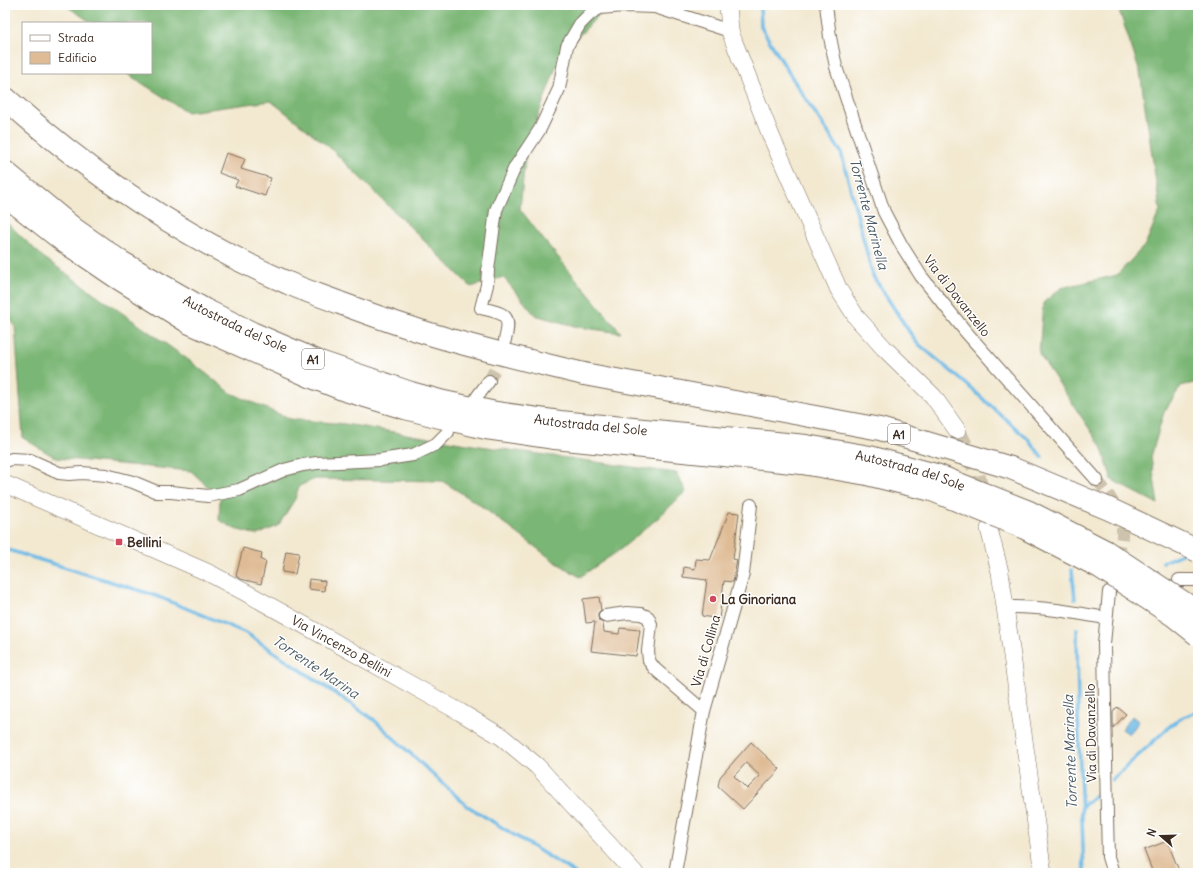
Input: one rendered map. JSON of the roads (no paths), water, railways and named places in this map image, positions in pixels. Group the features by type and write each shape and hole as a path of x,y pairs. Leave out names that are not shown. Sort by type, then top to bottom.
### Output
{"highway":[{"name":"A1","path":"5,98 39,129 94,171 156,213 222,251 288,284 414,329 584,374 880,428 1011,468 1109,509 1198,551"},
{"name":"Autostrada del Sole","path":"5,172 74,229 121,262 205,310 252,333 317,361 411,393 444,402 496,413 560,422 867,474 932,490 1023,527 1100,568 1174,615 1198,635"},
{"name":"Autostrada del Sole","path":"5,195 71,246 115,276 190,322 232,342 345,390 405,408 486,428 555,438 806,446 870,457 936,475 1029,512 1105,551 1187,605 1198,615"}],"street":[{"path":"728,5 730,31 771,136 839,290 857,318 884,348 933,396 957,430"},
{"name":"Via di Davanzello","path":"826,5 836,67 884,212 902,246 921,276 966,332 1097,480"},
{"path":"505,340 508,324 506,318 502,314 481,308 488,285 488,270 496,210 515,167 540,129 559,89 567,46 580,24 591,13 600,8 624,6 655,7 730,31"},
{"path":"477,397 489,381"},
{"path":"5,461 12,458 25,459 59,472 69,474 82,473 106,475 133,482 157,492 208,496 239,490 284,470 304,465 380,460 413,455 436,444 448,432"},
{"name":"Via Vincenzo Bellini","path":"5,484 209,573 460,712 502,737 537,766 635,873"},
{"name":"Via di Collina","path":"676,873 704,711 743,574 751,505"},
{"path":"989,529 1000,572 1043,873"},
{"path":"1179,580 1198,580"},
{"name":"Via di Davanzello","path":"1109,592 1104,644 1108,857 1113,873"},
{"path":"1005,607 1051,608 1106,618"},
{"name":"Via di Collina","path":"605,616 627,613 641,614 648,617 651,624 648,650 649,661 655,669 704,711"}],"water":[{"path":"1132,716 1139,722 1129,734 1122,729"}],"waterway":[{"name":"Torrente Marinella","path":"760,5 761,27 794,81 841,152 873,276 916,342 964,382 1029,440 1042,457"},
{"name":"Torrente Marina","path":"5,549 154,595 246,633 373,719 466,805 575,873"},
{"path":"1163,562 1184,553"},
{"name":"Torrente Marinella","path":"1072,570 1075,599"},
{"name":"Torrente Marinella","path":"1077,629 1078,715 1084,873"},
{"path":"1112,780 1170,726 1183,717 1198,711"},
{"path":"1082,807 1099,792"}],"tunnel":[{"path":"489,381 503,349"},
{"path":"957,430 975,467 983,502"},
{"path":"1097,480 1117,509 1121,522 1122,537 1116,563"}],"place":[{"name":"Bellini","path":"119,542"},
{"name":"La Ginoriana","path":"713,599"}]}
